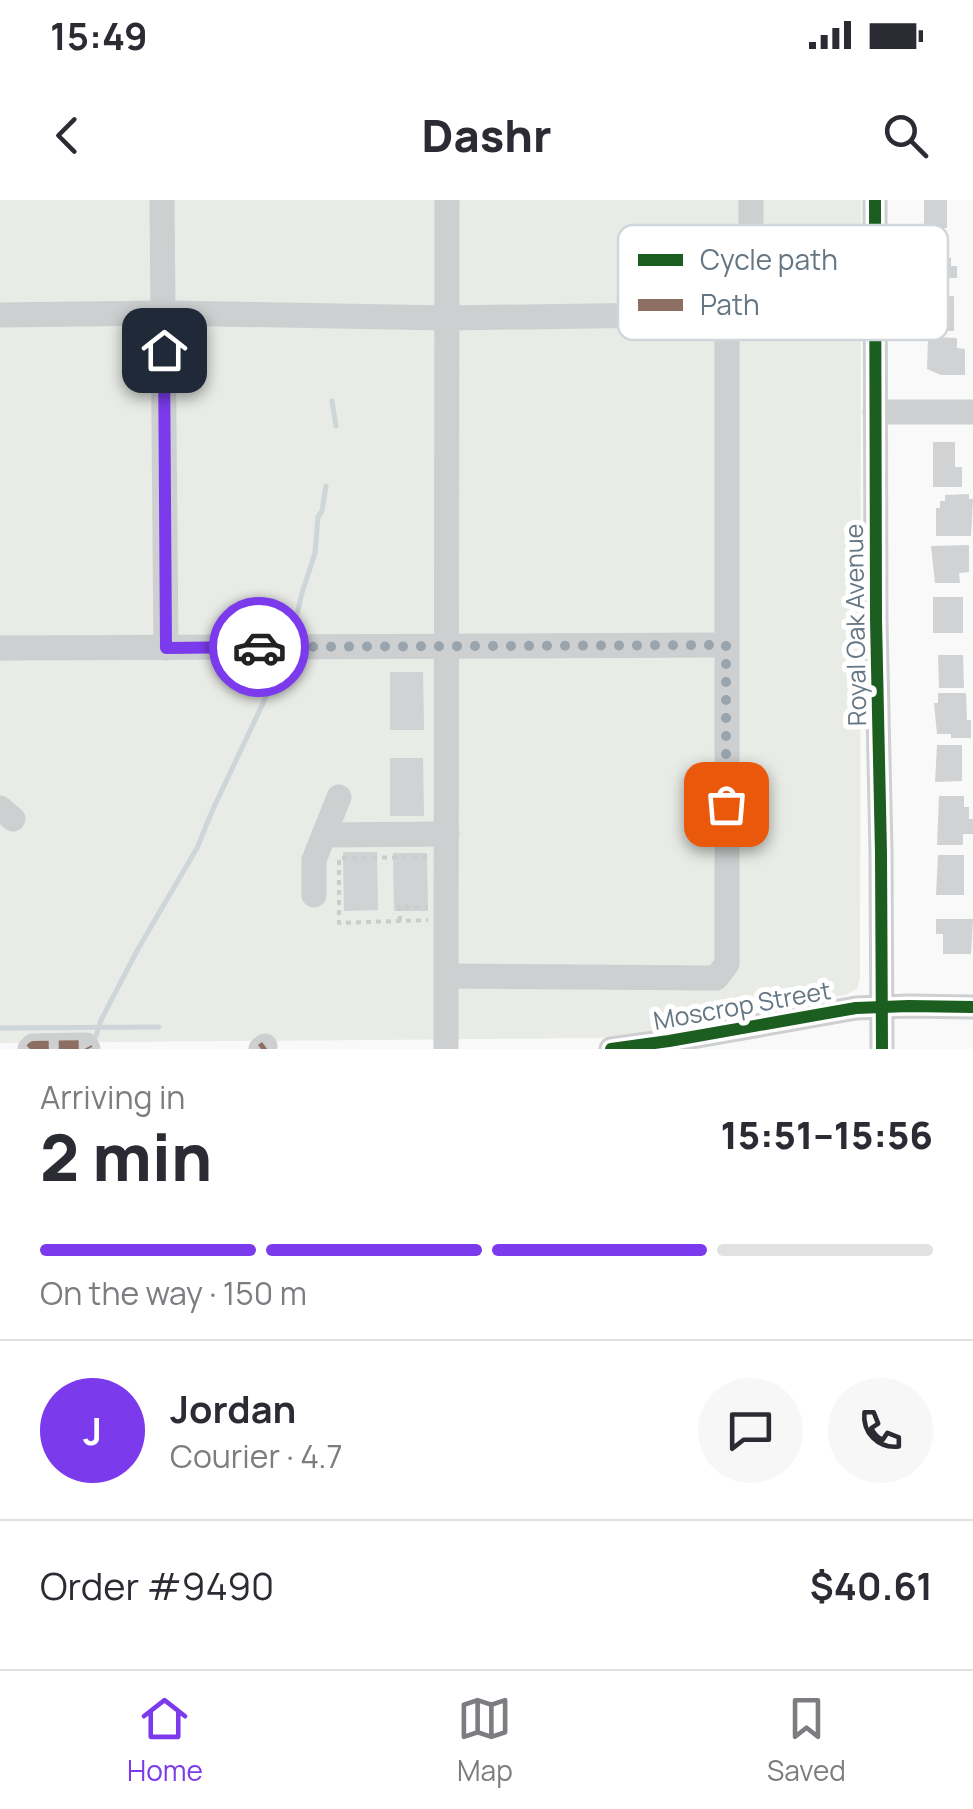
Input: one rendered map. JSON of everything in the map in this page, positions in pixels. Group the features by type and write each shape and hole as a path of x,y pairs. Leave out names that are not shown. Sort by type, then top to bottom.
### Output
{"street":[{"path":"162,200 166,648"},
{"path":"446,1049 446,976 439,913 447,834 447,200"},
{"path":"0,315 618,316"},
{"path":"446,976 716,978 727,964 727,340"},
{"name":"Royal Oak Avenue","path":"875,340 882,1049"},
{"path":"875,412 973,412"},
{"path":"0,648 726,645"},
{"path":"314,894 314,860 339,797"},
{"path":"324,835 447,834"},
{"name":"Moscrop Street","path":"611,1049 856,1008 973,1007"},
{"path":"30,1049 86,1045 88,1049"}],"path":[{"path":"429,858 339,858 339,923 400,921 439,913"},
{"path":"400,921 399,907 439,913"}],"shaded area":[{"path":"0,200 861,200 861,225 618,225 618,340 861,340 857,989 845,995 599,1038 0,1043"}],"building":[{"path":"924,200 947,200 947,225 924,225"},
{"path":"948,237 949,258 951,266 957,266 957,278 948,278"},
{"path":"948,296 954,296 954,331 948,331"},
{"path":"957,338 957,348 965,349 965,375 941,375 927,369 928,340"},
{"path":"933,442 955,442 955,467 962,467 962,487 933,487"},
{"path":"969,494 969,499 973,499 971,536 936,536 936,508 940,508 940,501 945,501 945,495"},
{"path":"969,545 969,572 959,573 960,583 935,583 931,546"},
{"path":"933,597 963,597 963,633 933,633"},
{"path":"938,655 963,655 964,688 939,688"},
{"path":"390,672 423,672 424,730 390,730"},
{"path":"938,693 966,693 971,738 937,734 934,703 938,703"},
{"path":"937,745 962,745 962,781 935,782"},
{"path":"390,758 423,758 424,816 390,816"},
{"path":"939,796 964,796 964,807 969,807 969,819 973,819 973,834 963,834 963,845 937,845"},
{"path":"343,852 377,852 378,910 344,911"},
{"path":"393,853 427,853 428,911 394,911"},
{"path":"938,855 964,855 964,895 936,895"},
{"path":"936,919 973,919 971,954 943,954 943,934 936,934"}],"waterway":[{"path":"332,401 336,426"},
{"path":"293,631 315,553 326,486"},
{"path":"96,1036 138,949 197,848 283,661"},
{"path":"0,1028 159,1027"}],"marked path":[{"path":"30,1049 86,1045 88,1049"},
{"path":"261,1049 265,1046"}],"cycle path":[{"path":"875,200 875,225"},
{"path":"875,340 882,1049"},
{"path":"611,1049 856,1008 973,1007"}],"way so far":[{"path":"259,647 726,645 726,804"}],"route":[{"path":"164,350 166,648 259,647"}]}
